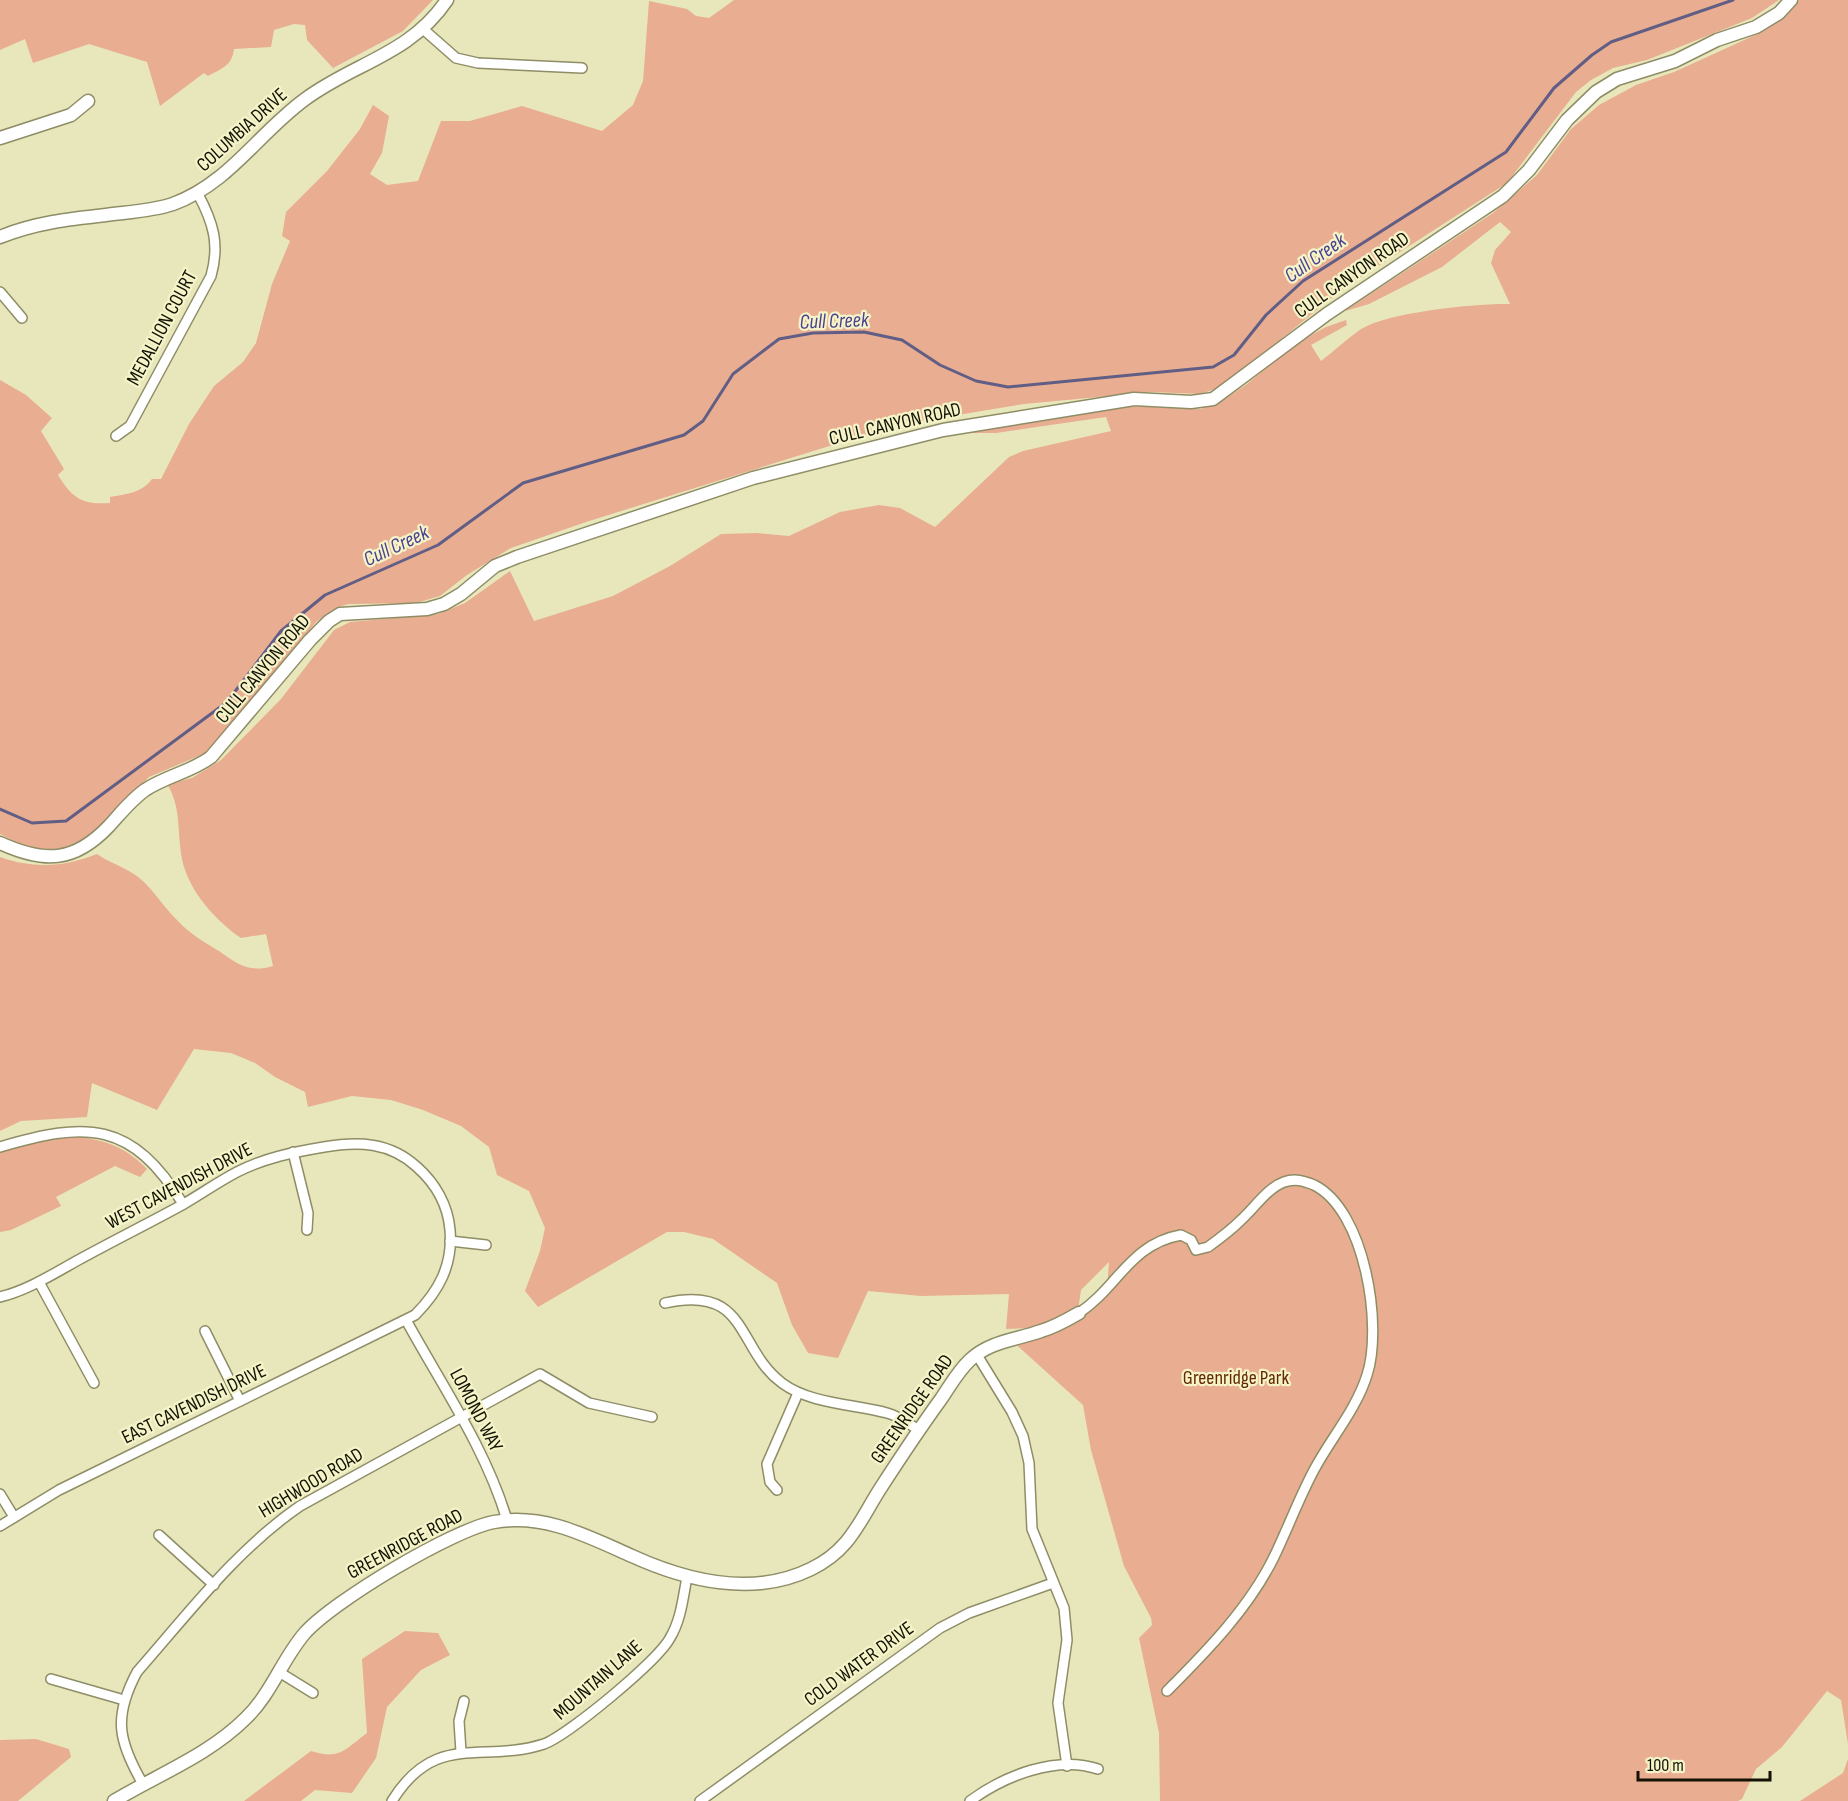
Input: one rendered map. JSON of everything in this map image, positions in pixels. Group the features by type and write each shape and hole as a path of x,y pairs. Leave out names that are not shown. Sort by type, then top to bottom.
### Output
{"street":[{"name":"COLUMBIA DRIVE","path":"0,237 44,223 157,208 198,194 224,175 305,99 396,50 423,29 447,0"},
{"name":"CULL CANYON ROAD","path":"0,843 42,857 64,855 86,846 144,790 196,767 220,748 310,640 329,621 340,614 427,609 444,604 461,594 495,566 518,557 753,478 943,430 1134,399 1191,402 1214,399 1336,308 1503,196 1529,170 1567,120 1596,92 1617,79 1675,61 1717,40 1756,27 1779,13 1791,0"},
{"path":"423,29 456,58 467,61 582,68"},
{"path":"0,138 71,116 88,101"},
{"name":"MEDALLION COURT","path":"116,436 130,426 211,276 216,253 214,232 198,194"},
{"path":"0,292 22,318"},
{"path":"0,1147 40,1135 73,1130 126,1142 146,1156 168,1180 183,1204"},
{"name":"WEST CAVENDISH DRIVE","path":"0,1297 39,1282 183,1204 238,1171 293,1152 355,1143 395,1152 421,1170 438,1193 448,1217 450,1241 447,1266 438,1287 425,1305 406,1320"},
{"path":"293,1152 308,1213 308,1230"},
{"name":"GREENRIDGE ROAD","path":"114,1801 199,1755 223,1738 257,1706 303,1636 344,1599 472,1529 507,1520 556,1524 687,1577 750,1584 784,1580 815,1568 831,1557 855,1533 878,1492 919,1430 961,1370 977,1355 997,1343 1044,1331 1079,1313 1090,1305 1138,1254 1154,1243 1181,1235 1191,1240 1196,1250 1208,1247 1283,1182 1301,1179 1323,1190 1340,1206 1362,1253 1369,1294 1372,1336 1367,1376 1340,1428 1314,1469 1274,1558 1240,1609 1208,1650 1167,1691"},
{"path":"450,1241 486,1245"},
{"path":"39,1282 94,1383"},
{"path":"665,1304 692,1300 722,1308 742,1326 772,1375 798,1393 889,1413 919,1430"},
{"name":"EAST CAVENDISH DRIVE","path":"0,1526 59,1490 406,1320"},
{"name":"LOMOND WAY","path":"406,1320 500,1494 507,1520"},
{"path":"205,1331 240,1401"},
{"path":"977,1355 1012,1412 1023,1436 1029,1463 1032,1529 1064,1608 1067,1640 1058,1703 1067,1766"},
{"name":"HIGHWOOD ROAD","path":"143,1784 123,1743 120,1720 124,1700 137,1672 255,1539 292,1511 540,1374 589,1403 652,1418"},
{"path":"777,1490 770,1482 767,1464 798,1393"},
{"path":"0,1494 14,1516"},
{"path":"159,1535 213,1585"},
{"name":"MOUNTAIN LANE","path":"392,1801 408,1780 421,1768 461,1752 515,1749 542,1744 573,1728 669,1641 682,1604 687,1577"},
{"name":"COLD WATER DRIVE","path":"700,1801 940,1628 969,1613 1053,1583"},
{"path":"279,1672 313,1693"},
{"path":"51,1679 124,1700"},
{"path":"461,1752 459,1721 464,1701"},
{"path":"970,1801 1004,1780 1028,1772 1085,1765 1098,1769"}],"green space":[{"path":"0,0 433,0 403,31 333,68 307,40 305,25 294,24 274,30 271,47 234,49 231,59 225,66 208,76 204,73 160,106 147,62 89,44 33,63 25,39 0,50"},
{"path":"734,0 1779,0 1752,18 1647,60 1613,68 1591,80 1576,92 1507,183 1344,288 1222,387 1200,394 1152,392 1024,404 897,425 586,522 511,548 467,575 440,596 416,603 349,604 338,607 316,622 239,719 208,752 149,777 104,824 80,841 55,851 31,850 0,834 0,380 26,395 52,418 41,431 64,469 58,475 68,489 79,498 92,503 110,503 110,497 133,492 148,484 152,479 161,479 189,424 214,386 243,362 256,343 272,284 290,241 282,236 286,212 327,171 360,129 373,105 389,116 382,153 370,174 387,185 418,181 441,121 470,121 522,106 602,131 633,105 643,81 649,1 687,9 696,16 709,18"},
{"name":"Greenridge Park","path":"1799,0 1848,0 1848,1744 1841,1700 1827,1691 1782,1747 1756,1769 1742,1799 1738,1801 1160,1801 1159,1733 1139,1638 1152,1625 1151,1618 1124,1566 1091,1450 1083,1405 1012,1341 1034,1336 1063,1325 1090,1311 1105,1295 1109,1262 1081,1290 1078,1311 1029,1328 1006,1329 1009,1294 921,1296 868,1291 838,1358 808,1353 792,1325 777,1283 713,1239 684,1232 667,1232 538,1307 525,1291 540,1251 545,1228 529,1191 497,1175 489,1147 461,1126 391,1100 352,1096 308,1107 305,1092 275,1077 255,1063 231,1053 194,1049 157,1110 92,1083 87,1117 21,1121 0,1131 0,857 37,865 49,865 73,862 97,854 140,879 172,915 197,938 244,966 257,969 273,966 266,934 241,938 216,917 201,900 189,880 180,848 176,805 167,784 192,778 221,760 281,699 334,630 350,622 438,614 465,603 510,571 534,621 613,596 670,566 721,534 757,533 789,536 840,512 879,505 900,508 935,527 1009,457 1023,451 1111,431 1106,417 996,433 966,433 1127,406 1201,409 1228,397 1247,384 1295,344 1326,327 1346,320 1347,325 1311,345 1321,361 1361,329 1374,323 1412,313 1477,305 1510,304 1491,263 1495,250 1511,232 1500,222 1442,267 1369,304 1345,311 1493,213 1537,175 1571,129 1599,105 1636,85 1674,72 1764,31 1786,16"},
{"path":"67,1136 111,1144 129,1154 147,1169 140,1177 115,1166 56,1197 61,1206 11,1230 0,1232 0,1150"},
{"path":"405,1631 438,1633 450,1655 421,1670 387,1707 376,1758 352,1793 315,1790 301,1801 244,1801 311,1751 335,1754 347,1749 367,1733 362,1659"},
{"path":"36,1739 69,1749 71,1757 18,1801 0,1801 0,1740"},
{"path":"1848,1759 1848,1801 1800,1801 1843,1773"}],"waterway":[{"name":"Cull Creek","path":"0,809 32,823 66,821 227,702 281,631 325,595 438,545 523,483 684,435 703,421 733,374 779,339 813,333 864,332 902,340 940,365 976,381 1008,387 1213,367 1234,355 1266,315 1303,281 1506,152 1554,88 1592,55 1611,42 1733,0"}]}
